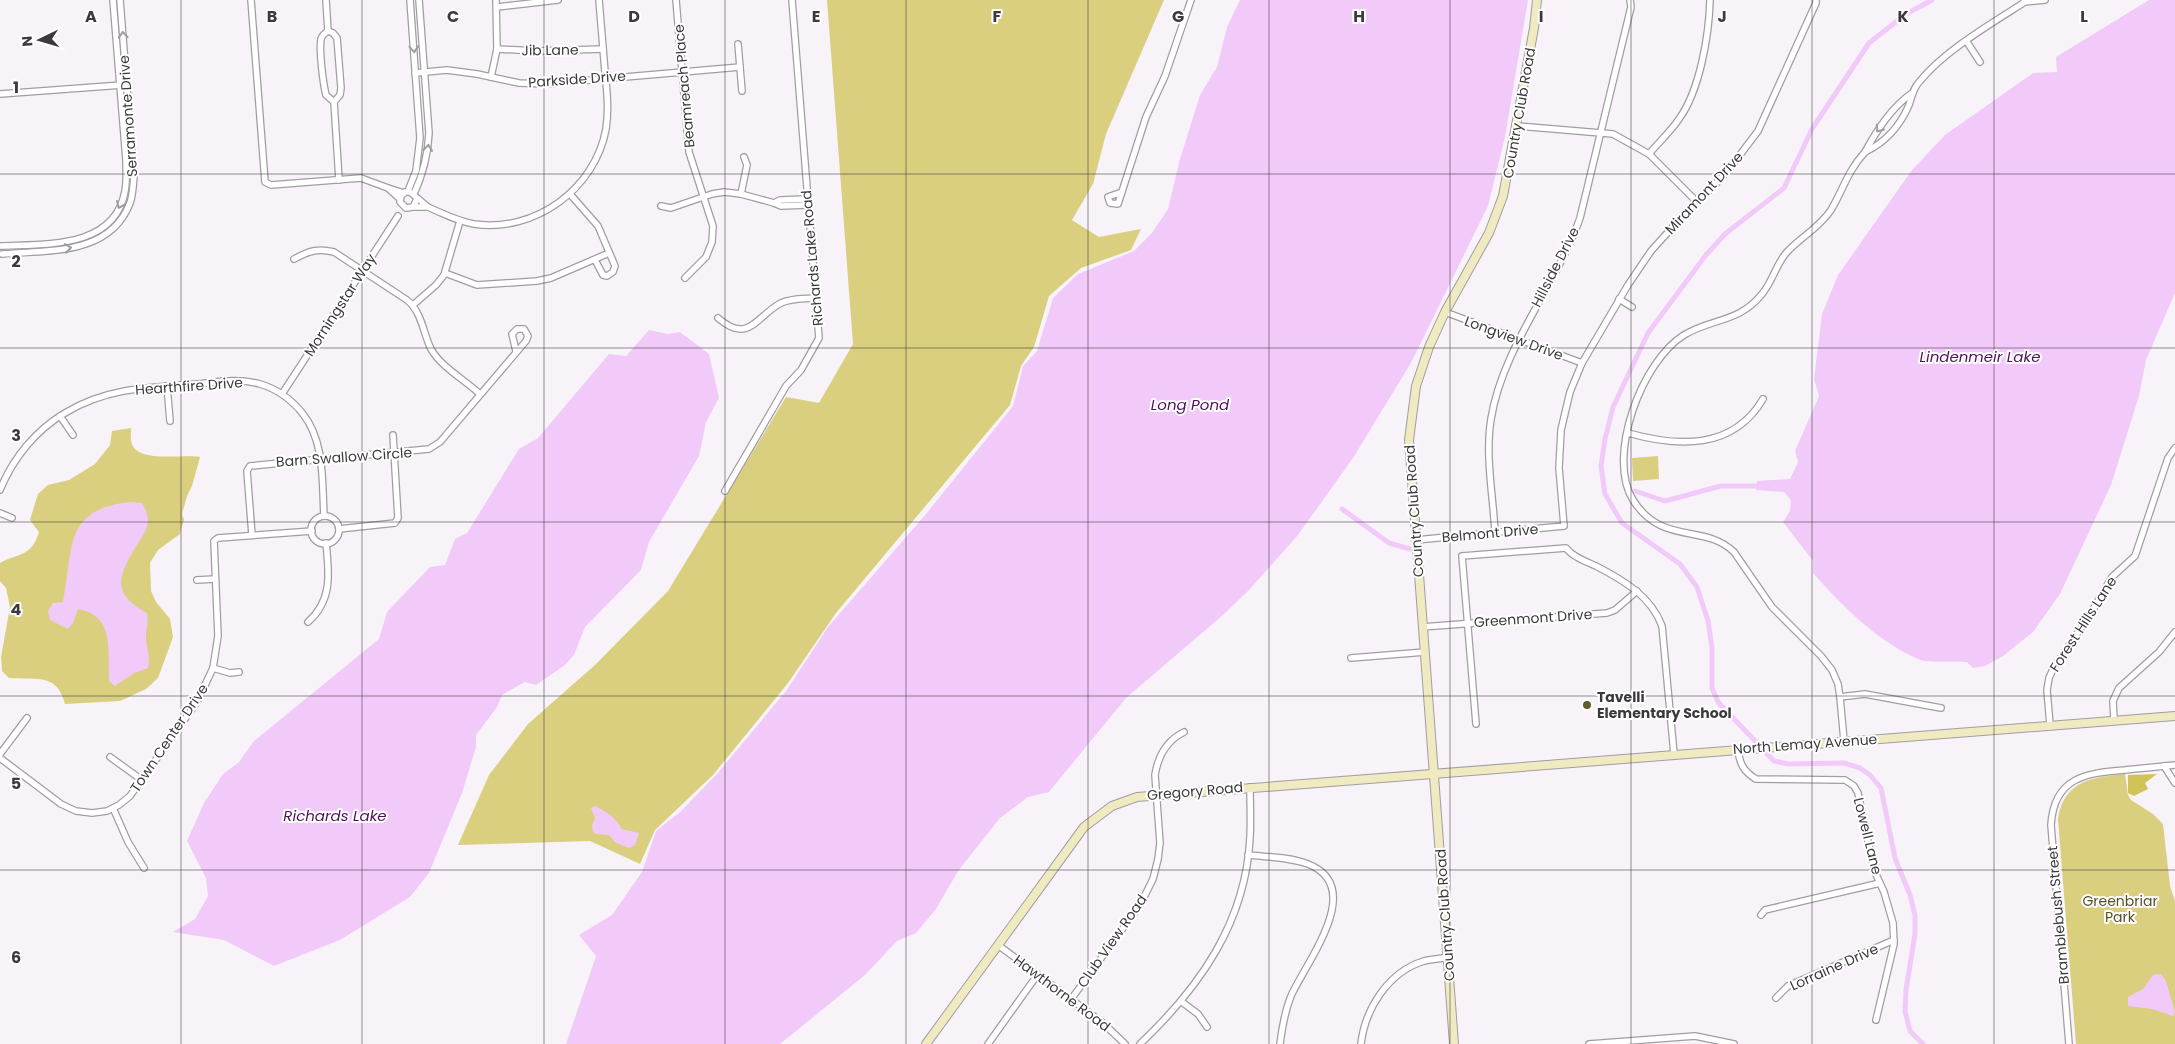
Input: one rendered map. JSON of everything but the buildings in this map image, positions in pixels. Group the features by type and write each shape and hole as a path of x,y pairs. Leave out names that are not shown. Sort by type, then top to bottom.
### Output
{"street":[{"name":"Serramonte Drive","path":"113,0 123,85 133,160 134,177 130,203 111,230 89,244 50,247 1,255 0,246 50,247 90,236 106,225 118,211 123,200 126,182 126,160 123,85 120,0"},
{"path":"251,0 265,182 271,185 361,178 411,194 428,207 460,221 490,225 520,221 546,211 570,194 592,166 603,139 608,109 600,0"},
{"path":"326,0 328,31 337,38 341,88 340,95 334,102 339,180"},
{"path":"410,0 420,138 410,208"},
{"path":"411,194 423,174 428,152 429,133 419,0"},
{"path":"491,77 497,49 496,0"},
{"path":"497,7 558,0"},
{"name":"Beamreach Place","path":"676,0 688,152 714,226 712,242 702,263 685,278"},
{"name":"Richards Lake Road","path":"726,491 774,405 786,386 801,370 819,338 792,0"},
{"path":"1122,192 1146,116 1165,76 1191,0"},
{"name":"Country Club Road","path":"1454,1044 1409,457 1411,420 1420,374 1445,312 1496,219 1504,196 1537,0"},
{"name":"Hillside Drive","path":"1495,532 1489,452 1491,418 1497,393 1518,339 1575,232 1631,7 1630,0"},
{"path":"1649,154 1679,119 1690,99 1697,77 1709,21 1710,0"},
{"name":"Miramont Drive","path":"1564,526 1560,468 1561,430 1570,392 1582,363 1651,251 1696,201 1731,167 1758,131 1816,4 1816,0"},
{"path":"1865,152 1878,146 1889,137 1906,110 1919,81 1935,65 2026,1 2045,0"},
{"path":"328,31 324,33 321,39 322,58 326,95 334,102"},
{"path":"1967,42 1980,62"},
{"path":"738,44 742,91"},
{"name":"Jib Lane","path":"497,49 538,51 603,49"},
{"name":"Parkside Drive","path":"415,72 447,70 519,83 545,84 740,67"},
{"path":"0,94 123,85"},
{"path":"1844,741 1840,697 1835,676 1827,663 1772,607 1728,546 1714,539 1670,530 1658,524 1640,509 1628,490 1624,478 1623,459 1637,400 1652,370 1665,350 1693,330 1728,320 1753,304 1762,294 1787,252 1825,218 1853,166 1865,152 1880,126 1904,99 1912,93"},
{"path":"1517,126 1613,134 1649,154 1696,201"},
{"path":"741,194 747,165 744,156"},
{"path":"126,160 133,160"},
{"path":"388,188 400,201 410,208 428,207"},
{"path":"661,206 671,208 704,196 724,192 741,194 774,203 780,200 808,202"},
{"name":"Morningstar Way","path":"398,216 400,201 411,194"},
{"path":"570,194 598,226 615,266 611,274 603,275 595,260"},
{"name":"Morningstar Way","path":"282,394 398,216 410,208"},
{"path":"413,305 445,273 460,221"},
{"path":"106,225 111,230"},
{"path":"294,259 312,250 321,249 334,252 413,305 431,348 438,358 480,394"},
{"path":"445,273 477,285 537,281 551,278 609,253"},
{"path":"718,318 731,328 746,328 757,323 780,304 792,300 815,298"},
{"path":"1620,299 1632,307"},
{"name":"Longview Drive","path":"1445,312 1582,363"},
{"name":"Barn Swallow Circle","path":"252,535 248,467 252,464 429,449 440,442 516,351"},
{"name":"Hearthfire Drive","path":"0,490 9,470 26,447 60,416 84,402 112,393 167,386 243,381 261,384 282,394 296,406 308,421 316,440 320,459 324,516"},
{"path":"167,386 170,421"},
{"path":"1628,433 1673,442 1711,438 1730,432 1746,422 1762,400"},
{"path":"60,416 73,435"},
{"path":"339,529 395,523 398,518 393,435"},
{"name":"Forest Hills Lane","path":"2050,725 2047,690 2049,678 2054,667 2088,618 2112,577 2135,556 2168,458 2175,448"},
{"path":"0,513 12,518"},
{"path":"324,516 333,518 339,529 337,537 326,544 315,539 312,531 315,521 324,516"},
{"name":"Belmont Drive","path":"1416,540 1564,526"},
{"path":"252,535 312,531"},
{"name":"Town Center Drive","path":"113,808 130,796 142,780 197,702 213,668 218,636 214,541 218,538 252,535"},
{"path":"308,622 318,611 327,593 329,578 326,544"},
{"path":"1476,724 1462,556 1566,548 1571,554 1606,571 1637,591 1650,602 1657,614 1662,626 1674,754"},
{"path":"196,580 215,579"},
{"name":"Greenmont Drive","path":"1422,627 1607,613 1615,610 1637,591"},
{"path":"2114,720 2113,702 2119,688 2172,641 2175,632"},
{"path":"1351,658 1424,652"},
{"path":"213,668 230,673 240,672"},
{"path":"1840,697 1865,694 1941,708"},
{"name":"North Lemay Avenue","path":"1434,773 2175,716"},
{"path":"0,754 27,718"},
{"name":"Club View Road","path":"1072,998 1140,904 1153,879 1160,843 1155,776 1160,756 1174,737 1184,732"},
{"name":"Lowell Lane","path":"1738,750 1742,767 1749,775 1756,779 1845,780 1854,786 1858,793 1874,870 1893,923 1894,940 1876,1020"},
{"path":"110,757 142,780"},
{"path":"0,758 69,808 92,813 113,808 128,842 144,868"},
{"path":"2164,766 2175,766"},
{"path":"2164,766 2175,783"},
{"name":"Bramblebush Street","path":"2069,1044 2051,825 2053,808 2064,789 2077,779 2090,773 2164,766"},
{"name":"Gregory Road","path":"926,1044 1084,827 1112,806 1137,797 1156,794 1434,773"},
{"path":"1140,1044 1182,1002 1202,976 1233,916 1243,882 1248,855 1250,787"},
{"path":"1248,855 1307,864 1323,874 1334,895 1334,909 1327,927 1291,997 1283,1021 1280,1044"},
{"path":"1761,915 1765,910 1880,883"},
{"name":"Lorraine Drive","path":"1776,998 1788,986 1894,940"},
{"name":"Hawthorne Road","path":"998,945 1072,998 1125,1044"},
{"path":"1360,1044 1362,1031 1372,1005 1392,980 1413,966 1425,961 1448,957"},
{"path":"988,1044 1038,974"},
{"path":"1182,1002 1198,1014 1207,1027"},
{"path":"1589,1044 1696,1036 1734,1044"}],"green space":[{"path":"827,0 1164,0 1106,134 1093,184 1072,220 1099,237 1141,229 1131,250 1081,268 1049,296 1034,347 1021,366 1010,405 836,613 788,683 713,775 655,830 640,864 590,841 458,845 489,775 528,724 595,665 668,591 786,397 819,403 853,344"},
{"path":"131,428 132,444 136,450 143,454 152,456 200,457 182,514 184,520 180,534 158,550 150,563 151,591 156,602 170,619 173,637 158,678 146,689 120,701 65,704 57,687 51,682 36,679 9,678 2,671 1,657 10,607 6,588 0,581 0,563 24,553 36,540 39,532 30,520 38,494 48,485 69,480 95,464 110,445 112,431"},
{"path":"1658,456 1659,479 1633,481 1632,458"},
{"name":"Greenbriar Park","path":"2125,774 2128,795 2131,800 2153,814 2163,824 2170,886 2175,901 2175,1044 2076,1044 2058,819 2061,806 2073,788 2091,779"}],"shaded area":[{"path":"2157,774 2145,783 2148,789 2134,796 2128,793 2128,775"}],"water":[{"name":"Long Pond","path":"1240,0 1528,0 1505,137 1488,206 1411,363 1353,458 1298,535 1249,590 1223,615 1126,698 1049,792 1028,797 1000,818 958,871 936,909 916,933 897,941 865,975 780,1044 566,1044 596,956 579,935 612,915 642,872 656,831 680,812 717,774 786,691 828,627 926,514 1013,406 1023,366 1037,351 1053,298 1078,274 1134,251 1152,233 1168,209 1180,159 1200,95 1217,67 1227,27"},
{"name":"Lindenmeir Lake","path":"2149,0 2175,0 2175,293 2146,360 2139,396 2111,485 2060,594 2033,632 2003,656 1985,666 1973,668 1967,662 1921,660 1891,645 1862,623 1813,573 1813,561 1783,522 1790,511 1791,500 1784,492 1756,490 1757,481 1790,479 1798,462 1795,451 1819,396 1814,379 1822,314 1838,275 1912,170 1945,135 2033,73 2057,72 2056,57"},
{"name":"Richards Lake","path":"649,330 668,334 680,332 709,354 719,398 706,422 699,456 649,542 641,570 585,627 574,655 565,665 536,685 525,682 502,695 497,707 476,735 476,747 462,793 429,873 410,897 340,940 274,966 224,940 173,932 195,919 208,896 206,878 187,841 204,803 223,774 239,762 254,741 379,639 387,612 430,567 445,565 455,539 467,533 519,449 538,438 609,354 626,356"},
{"path":"131,502 142,503 147,515 148,525 126,564 121,582 122,590 127,598 147,613 146,637 149,663 148,668 134,673 115,686 109,681 107,637 99,619 90,613 78,609 73,623 68,629 50,620 48,611 53,603 63,602 71,549 75,535 82,523 93,513 109,506"},
{"path":"595,806 610,815 622,829 639,833 635,845 629,848 616,843 609,835 593,832 592,826 595,818 591,808"},
{"path":"2161,974 2166,981 2175,1012 2173,1016 2152,1009 2128,1006 2128,997 2143,989 2153,975"}],"waterway":[{"path":"1923,1044 1910,1031 1905,1011 1906,990 1915,934 1915,915 1910,895 1895,858 1881,788 1870,775 1860,768 1844,763 1788,764 1774,761 1718,702 1712,688 1712,648 1708,621 1697,587 1680,564 1622,523 1605,494 1601,466 1613,407 1648,333 1706,255 1725,234 1784,188 1812,129 1869,43 1906,14 1932,0"},
{"path":"1635,491 1665,501 1721,486 1756,486"},
{"path":"1342,509 1389,543 1410,549"}],"place":[{"name":"Tavelli Elementary School","path":"1587,705"}]}
